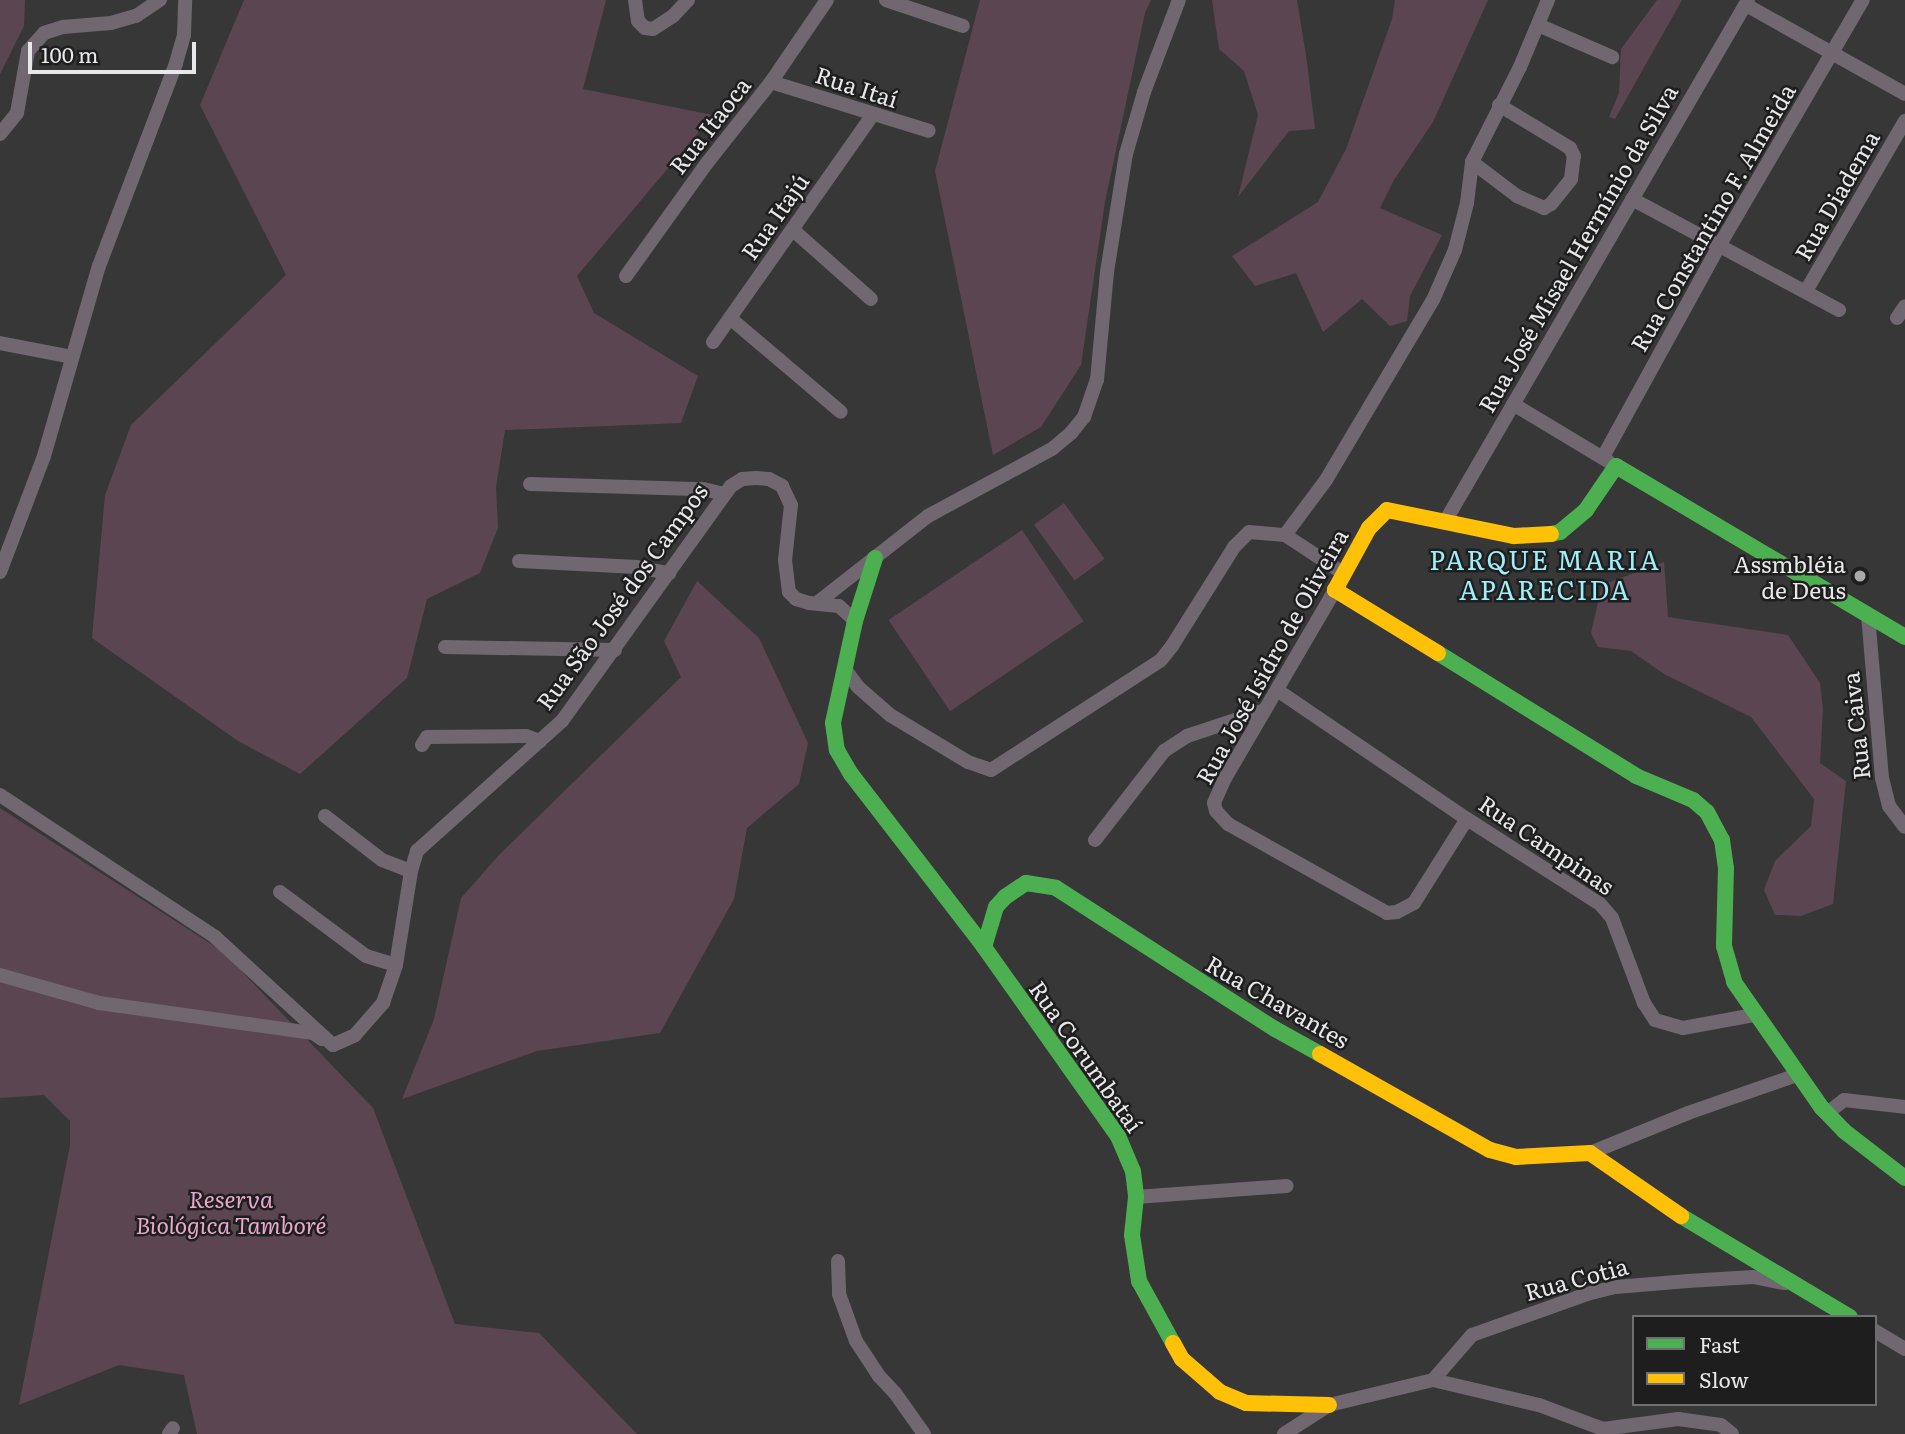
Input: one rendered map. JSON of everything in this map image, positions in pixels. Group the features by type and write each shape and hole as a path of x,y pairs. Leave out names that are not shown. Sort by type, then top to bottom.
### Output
{"street":[{"path":"0,134 17,113 28,51 44,33 63,27 111,23 136,16 160,0"},
{"path":"0,572 44,456 99,266 179,54 184,35 185,0"},
{"path":"635,0 636,19 648,29 665,23 688,0"},
{"name":"Rua Itaoca","path":"626,276 707,163 771,82 827,0"},
{"path":"886,0 962,26"},
{"path":"817,603 928,516 1052,449 1072,433 1084,417 1097,380 1107,272 1126,153 1144,92 1179,0"},
{"path":"1285,535 1326,480 1433,300 1455,250 1467,202 1472,162 1548,0"},
{"name":"Rua Constantino F. Almeida","path":"1609,461 1719,246 1863,0"},
{"path":"1747,2 1905,94"},
{"name":"Rua José Misael Hermínio da Silva","path":"1446,520 1747,2"},
{"path":"1538,25 1612,57"},
{"name":"Rua Itaí","path":"771,82 872,116 929,131"},
{"path":"1472,162 1517,196 1544,208 1551,204 1571,179 1574,156 1570,148 1499,105"},
{"name":"Rua Itajú","path":"713,342 872,116"},
{"name":"Rua Diadema","path":"1806,291 1905,121"},
{"path":"1632,199 1839,310"},
{"path":"793,230 871,299"},
{"path":"730,318 841,412"},
{"path":"0,343 72,358"},
{"path":"1513,404 1905,637"},
{"name":"Rua José Isidro de Oliveira","path":"1467,819 1414,903 1398,912 1377,909 1228,824 1216,811 1214,803 1219,789 1369,528 1387,510 1446,520 1472,529 1514,536 1542,536 1560,532 1586,510 1609,461"},
{"name":"Rua São José dos Campos","path":"332,1045 355,1035 374,1016 392,981 417,850 562,721 724,494 742,479 769,479 782,486 791,505 786,585 796,599 839,606 855,621"},
{"path":"530,484 703,489 724,494"},
{"path":"845,669 858,688 890,715 968,761 991,770 1161,660 1240,539 1249,532 1285,535 1343,573"},
{"name":"Rua Corumbataí","path":"875,558 855,621 833,723 837,750 851,774 984,947 1118,1136 1133,1171 1136,1197 1132,1236 1139,1281 1151,1308 1190,1368 1220,1392 1246,1403 1329,1405"},
{"path":"519,561 637,567 669,573"},
{"path":"1335,590 1636,776 1693,800 1715,822 1722,839 1726,868 1727,963 1734,982 1754,1015 1827,1113 1844,1130 1905,1178"},
{"name":"Rua Caiva","path":"1868,615 1882,778 1889,806 1905,827"},
{"path":"445,647 615,650"},
{"name":"Rua Campinas","path":"1277,690 1608,911 1648,1014 1655,1020 1683,1028 1754,1015"},
{"path":"1096,840 1152,764 1176,742 1265,710"},
{"path":"496,736 509,749 511,765"},
{"path":"422,746 427,737 526,736 540,741"},
{"path":"0,795 215,937 332,1045"},
{"path":"325,816 382,860 411,872"},
{"name":"Rua Chavantes","path":"984,947 996,907 1005,897 1026,883 1056,888 1275,1028 1431,1114 1490,1150 1529,1157 1590,1153 1688,1113 1797,1075"},
{"path":"280,892 366,957 396,965"},
{"path":"0,975 99,1003 313,1033 332,1045"},
{"path":"1827,1113 1844,1100 1905,1107"},
{"path":"1590,1153 1698,1228 1847,1315"},
{"path":"1136,1197 1287,1186"},
{"path":"838,1261 839,1294 856,1341 924,1434"},
{"name":"Rua Cotia","path":"1433,1380 1472,1335 1587,1294 1643,1283 1753,1277 1796,1285"},
{"path":"1877,1332 1905,1349"},
{"path":"1284,1434 1329,1405 1433,1380 1539,1405 1599,1432 1678,1419 1721,1425 1731,1434"}],"green space":[{"path":"0,0 25,0 24,26 0,74"},
{"path":"244,0 606,0 583,89 713,115 577,276 594,313 698,376 681,423 505,430 496,487 498,528 480,573 427,599 407,678 300,774 238,741 92,638 105,495 131,425 286,275 200,105"},
{"path":"980,0 1151,0 1145,13 1105,202 1081,365 1041,427 993,455 935,171"},
{"path":"1212,0 1297,0 1307,62 1315,129 1289,131 1238,197 1258,115 1244,71 1219,49"},
{"path":"1395,0 1488,0 1433,122 1394,180 1380,208 1442,235 1410,296 1407,321 1390,326 1362,299 1323,332 1296,273 1255,286 1232,256 1318,202 1346,149 1392,19"},
{"path":"1657,0 1682,0 1615,119 1609,117 1619,93 1621,49"},
{"path":"1064,503 1105,559 1075,581 1034,525"},
{"path":"1022,530 1084,621 950,711 889,620"},
{"path":"1664,562 1668,617 1788,635 1820,683 1823,709 1820,763 1846,781 1833,904 1801,916 1775,915 1764,890 1775,861 1811,826 1814,799 1751,717 1664,674 1631,651 1598,647 1591,633 1602,585"},
{"path":"697,581 759,638 808,743 799,784 747,828 734,899 660,1033 537,1051 402,1099 434,1019 461,898 499,855 681,677 664,641"},
{"name":"Reserva Biológica Tamboré","path":"0,808 222,951 373,1108 455,1324 539,1333 637,1434 197,1434 184,1375 119,1365 19,1405 70,1145 70,1121 44,1095 0,1098"}],"traffic: fast":[{"path":"1551,534 1560,532 1586,510 1616,466 1905,637"},
{"path":"875,558 855,621 833,723 837,750 851,774 984,947 1118,1136 1133,1171 1136,1197 1132,1235 1139,1281 1173,1343"},
{"path":"1438,653 1636,776 1693,800 1707,812 1722,840 1726,868 1724,946 1734,982 1822,1108 1844,1131 1905,1178"},
{"path":"984,947 996,907 1005,897 1026,883 1056,888 1275,1029 1320,1054"},
{"path":"1681,1216 1847,1315"}],"traffic: slow":[{"path":"1438,653 1335,590 1369,528 1387,510 1514,536 1551,534"},
{"path":"1320,1054 1490,1150 1516,1157 1590,1153 1681,1216"},
{"path":"1173,1343 1182,1359 1220,1392 1246,1403 1329,1405"}],"place":[{"name":"Assmbléia de Deus","path":"1860,576"}],"district":[{"name":"PARQUE MARIA APARECIDA","path":"1545,574"}]}
